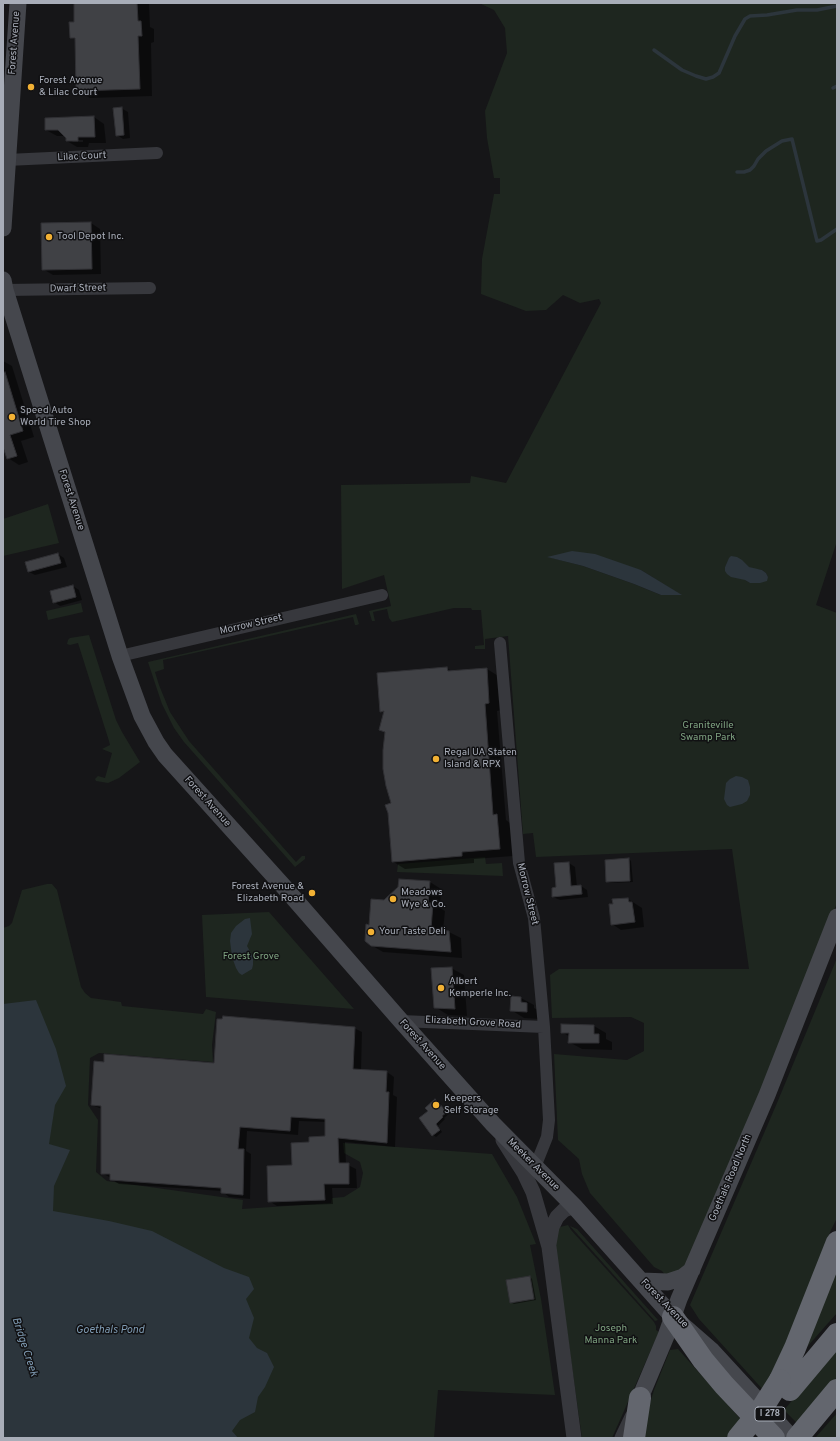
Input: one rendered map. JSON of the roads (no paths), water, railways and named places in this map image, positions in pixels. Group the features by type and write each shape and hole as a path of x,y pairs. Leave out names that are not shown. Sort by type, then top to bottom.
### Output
{"highway":[{"path":"785,1385 795,1348 837,1242"},
{"path":"673,1317 703,1360 724,1385 774,1438"},
{"path":"738,1438 761,1410 837,1334"},
{"name":"I 278","path":"749,1438 785,1385"},
{"path":"814,1427 837,1390"},
{"path":"634,1438 640,1398"},
{"path":"798,1438 814,1427 837,1404"}],"main road":[{"name":"Forest Avenue","path":"3,228 18,3"},
{"name":"Forest Avenue","path":"4,285 120,656 142,716 156,742 165,755 284,887 493,1124"},
{"name":"Goethals Road North","path":"640,1398 692,1270 767,1095 837,917"},
{"name":"Meeker Avenue","path":"493,1124 574,1206"},
{"name":"Forest Avenue","path":"574,1206 673,1317 712,1351 792,1438"},
{"path":"641,1281 668,1282 683,1277 692,1270"}],"street":[{"name":"Lilac Court","path":"7,160 157,153"},
{"name":"Dwarf Street","path":"4,285 150,288"},
{"name":"Morrow Street","path":"120,656 382,595"},
{"name":"Morrow Street","path":"500,643 519,863 534,918 544,1027 549,1120 547,1137 535,1167"},
{"name":"Elizabeth Grove Road","path":"401,1021 544,1027"},
{"name":"Forest Avenue","path":"493,1124 524,1173 531,1188 549,1247 574,1438"},
{"name":"Forest Avenue","path":"549,1247 552,1227 556,1217 564,1210 574,1206"},
{"name":"Goethals Road North","path":"622,1438 640,1398"}],"water":[{"path":"572,551 595,554 641,570 682,595 661,595 583,566 547,557"},
{"path":"731,556 742,560 749,567 762,570 768,577 767,581 750,583 745,580 731,577 725,571 725,567"},
{"path":"736,776 748,780 750,795 747,801 742,804 730,807 724,799 726,783"},
{"path":"250,918 252,934 247,946 253,957 253,965 252,969 242,975 236,968 232,957 230,941 231,933 236,926 245,919"},
{"name":"Goethals Pond","path":"36,1000 56,1049 66,1086 55,1105 49,1144 70,1150 54,1186 53,1211 109,1221 152,1231 224,1268 249,1277 254,1289 246,1299 254,1318 249,1338 257,1348 267,1353 274,1367 265,1387 258,1397 255,1412 240,1420 232,1431 238,1438 3,1438 3,1004"}],"waterway":[{"path":"654,50 682,70 706,79 719,73 735,36 745,19 750,16 797,10 817,10 837,6"},
{"path":"833,88 837,86"},
{"path":"737,172 750,170 766,151 782,141 792,139 817,241 821,240 837,229"}],"place":[{"name":"Forest Avenue & Lilac Court","path":"31,87"},
{"name":"Tool Depot Inc.","path":"49,237"},
{"name":"Speed Auto World Tire Shop","path":"12,417"},
{"name":"Regal UA Staten Island & RPX","path":"436,759"},
{"name":"Forest Avenue & Elizabeth Road","path":"312,893"},
{"name":"Meadows Wye & Co.","path":"393,899"},
{"name":"Your Taste Deli","path":"371,932"},
{"name":"Albert Kemperle Inc.","path":"441,988"},
{"name":"Keepers Self Storage","path":"436,1105"}],"park label":[{"name":"Graniteville Swamp Park","path":"708,732"},
{"name":"Forest Grove","path":"251,957"},
{"name":"Joseph Manna Park","path":"611,1334"}],"water label":[{"name":"Bridge Creek","path":"24,1347"}]}
